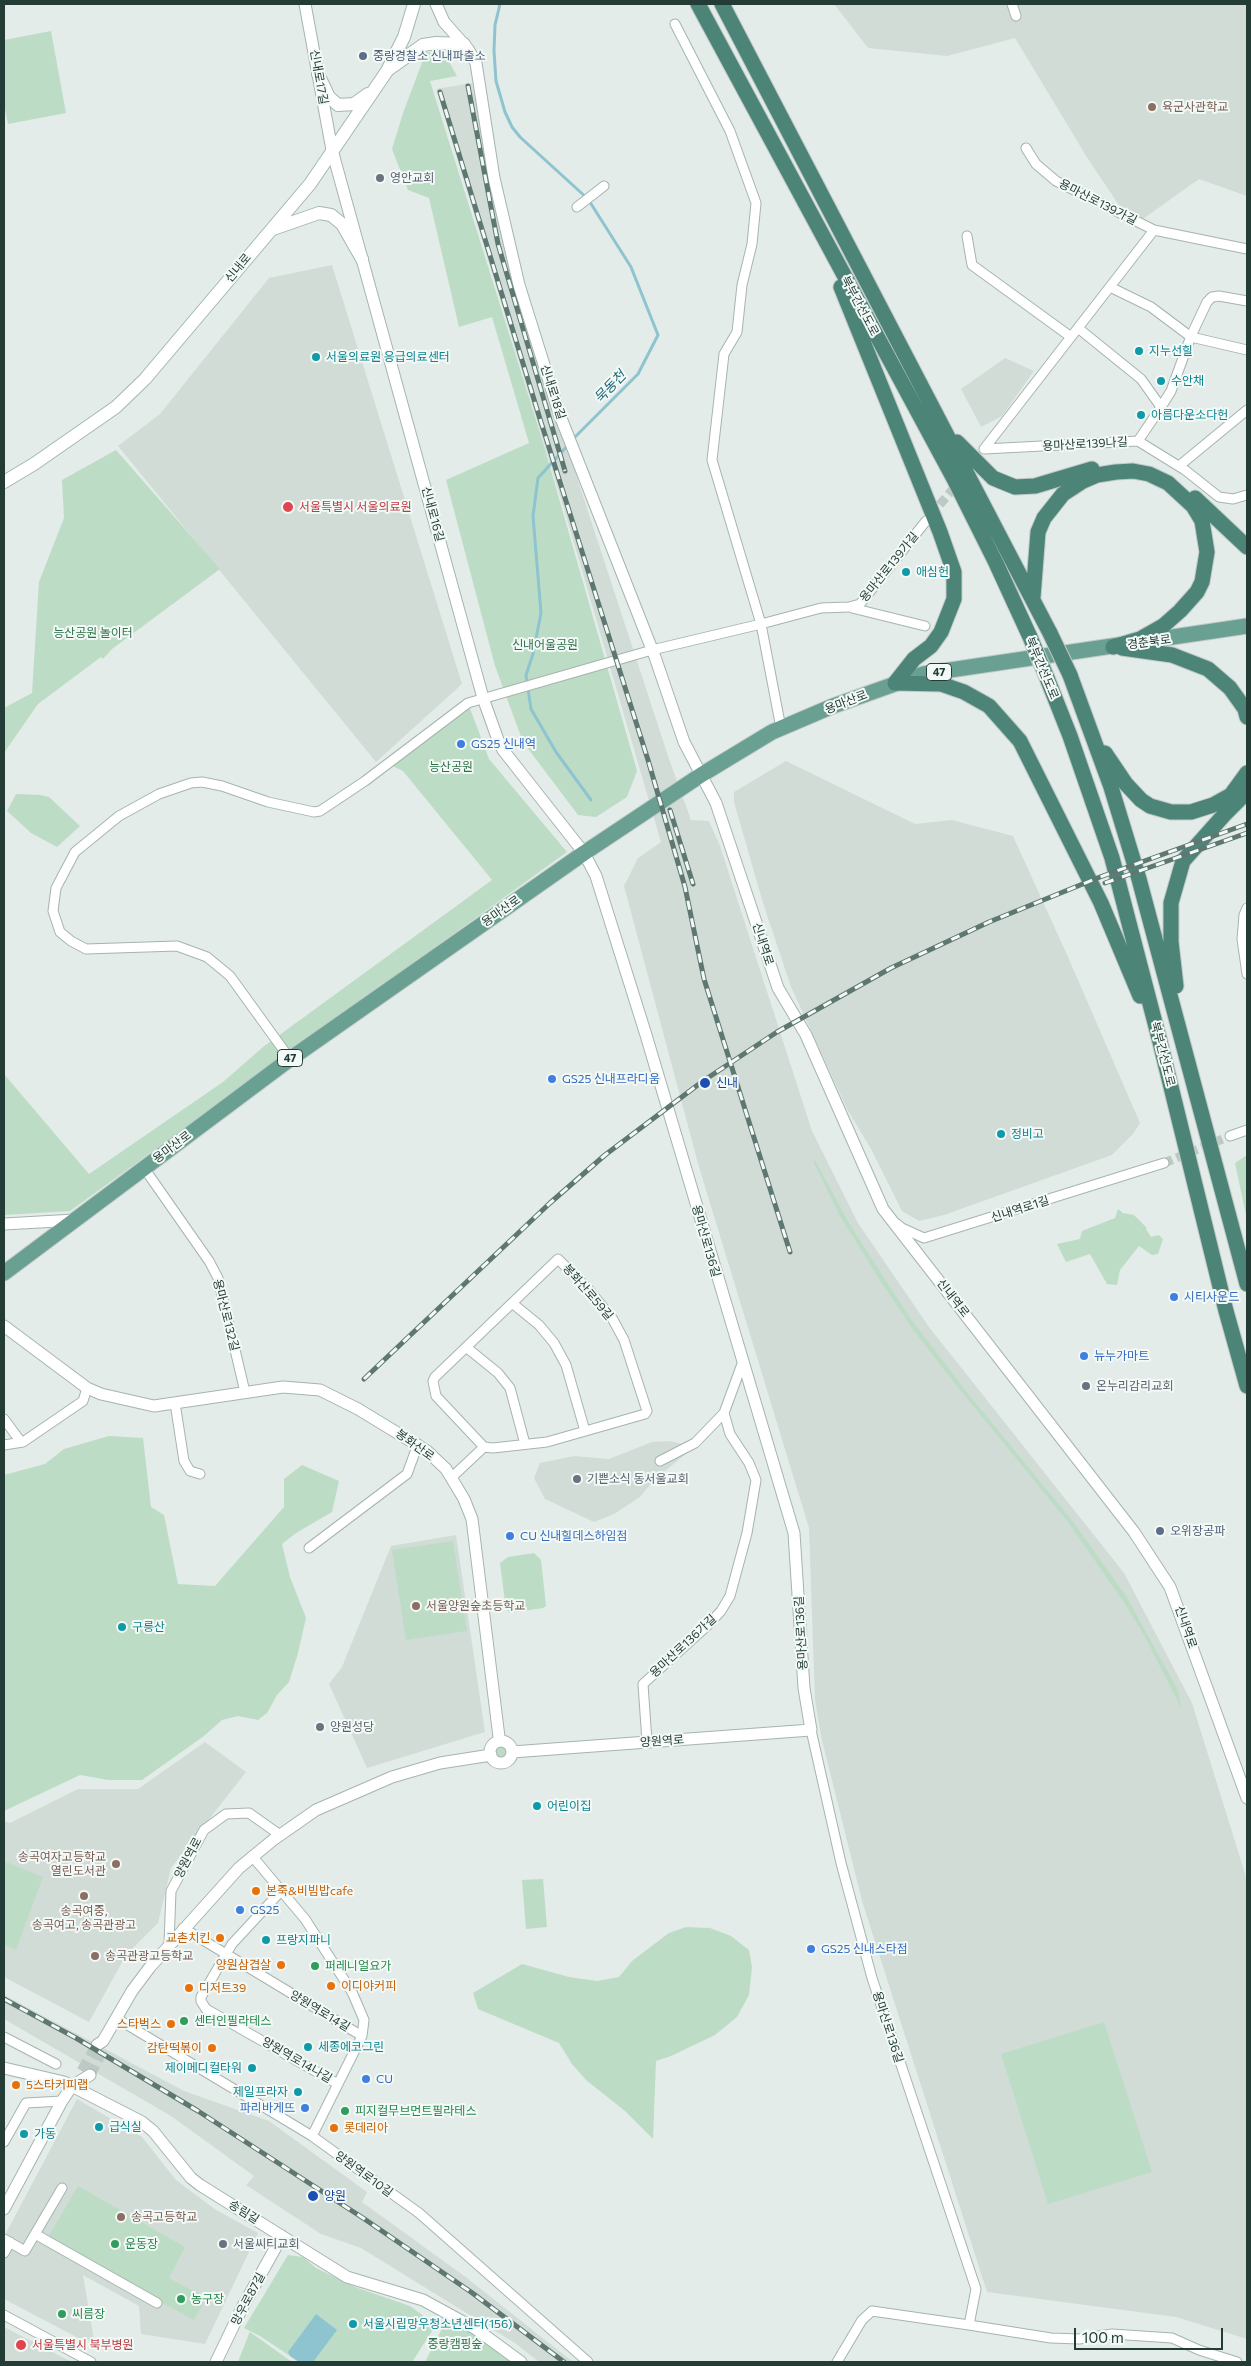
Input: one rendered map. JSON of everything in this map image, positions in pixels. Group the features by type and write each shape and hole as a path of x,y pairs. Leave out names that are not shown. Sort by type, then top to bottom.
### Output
{"highway":[{"name":"북부간선도로","path":"698,4 954,479 996,564 1047,678 1070,736 1112,858 1160,1042 1226,1311 1247,1386"},
{"name":"북부간선도로","path":"722,4 1033,597 1070,675 1111,787 1139,879 1247,1284"},
{"path":"818,229 940,532 954,572 954,599 941,632 931,646 914,659 895,683"},
{"path":"944,428 993,478 1015,487 1035,486 1105,465 1128,462 1152,466 1174,478 1247,547"},
{"path":"1033,597 1038,532 1044,518 1063,494 1083,481 1097,475 1116,472 1141,473 1168,482 1188,500 1202,521 1207,552 1202,582 1197,592 1163,626 1140,639 1114,647"},
{"path":"1114,647 1172,655 1208,669 1230,688 1245,709 1247,717"},
{"path":"895,683 941,684 964,692 990,706 1020,741 1101,902 1160,1042"},
{"path":"1090,730 1126,784 1150,806 1162,810 1181,812 1204,809 1231,795 1247,772"},
{"path":"1180,1029 1171,942 1171,903 1183,861 1247,792"}],"main road":[{"name":"신내로","path":"4,482 34,464 116,408 145,380 310,184 387,71 404,37 414,4"},
{"path":"387,71 423,45 436,42 464,44"},
{"path":"318,74 329,97 338,105 354,104 374,89"},
{"path":"270,230 316,213 331,215 342,224 362,259"},
{"name":"경춘북로","path":"1050,656 1247,626"},
{"name":"용마산로","path":"4,1273 290,1059 584,853 700,775 781,728 895,683 926,674 1050,656"}],"street":[{"name":"신내로17길","path":"306,4 332,150"},
{"name":"신내로18길","path":"436,4 444,22 464,44 478,69 494,178 510,248 519,285 559,413 652,650 684,742 700,775"},
{"path":"1012,4 1016,16"},
{"path":"675,24 730,131 756,203 752,244 742,285 736,332 724,354 712,460 761,624 781,728"},
{"name":"용마산로139가길","path":"1026,148 1036,164 1056,181 1154,230 1247,249"},
{"name":"신내로16길","path":"332,150 483,698 498,740 584,853"},
{"path":"577,207 604,186"},
{"name":"용마산로139가길","path":"984,449 1154,230"},
{"path":"967,236 972,264 1071,337"},
{"path":"1110,287 1151,307 1191,337 1247,350"},
{"path":"1138,441 1171,391 1191,337 1209,299 1219,296 1247,301"},
{"path":"1078,328 1141,379 1161,407"},
{"path":"1179,466 1247,410"},
{"name":"용마산로139나길","path":"984,449 1138,441 1179,466 1220,496 1233,499 1247,495"},
{"name":"용마산로139가길","path":"290,1059 265,1021 230,976 207,957 177,946 86,949 71,941 58,929 53,912 56,888 75,852 119,816 159,794 191,783 202,782 222,786 268,802 314,812 320,811 365,781 468,703 652,650 821,608 849,607 860,604 926,521"},
{"name":"용마산로139가길","path":"849,607 925,626"},
{"name":"신내역로","path":"700,775 716,803 778,988 806,1035 883,1209 1134,1532 1170,1587 1176,1599 1247,1798"},
{"name":"용마산로136길","path":"584,853 596,876 646,1035 742,1364 794,1533 804,1688 811,1730 841,1862 872,1978 974,2283 975,2295 969,2325"},
{"path":"1247,908 1244,915 1242,939 1247,974"},
{"path":"1230,1136 1247,1130"},
{"name":"신내역로1길","path":"883,1209 902,1228 924,1238 1164,1163"},
{"name":"용마산로132길","path":"144,1168 209,1261 218,1278 245,1392"},
{"path":"4,1224 75,1220"},
{"name":"봉화산로59길","path":"558,1259 589,1290 612,1318 624,1340 647,1411 645,1414 547,1442 493,1448 484,1447 436,1396 433,1389 435,1377 512,1303 558,1259"},
{"path":"512,1303 539,1325 554,1343 566,1365 585,1431"},
{"name":"봉화산로","path":"4,1326 87,1388 101,1394 154,1406 282,1387 320,1390 358,1409 418,1444 446,1469 464,1498 472,1519 500,1739"},
{"path":"466,1347 498,1373 510,1388 525,1444"},
{"path":"660,1462 696,1443 724,1412 742,1364"},
{"path":"4,1445 21,1442 83,1401 87,1388"},
{"path":"175,1404 184,1461 190,1471 200,1474"},
{"name":"용마산로136가길","path":"647,1742 643,1684 721,1611 730,1596 747,1533 756,1480 749,1463 730,1434 724,1412"},
{"path":"4,1419 21,1442"},
{"path":"308,1548 407,1474 418,1444"},
{"path":"452,1478 484,1447"},
{"name":"양원역로","path":"512,1752 811,1730"},
{"path":"500,1739 510,1745 512,1752 510,1759 501,1763 494,1761 491,1755 492,1748 500,1739"},
{"path":"101,2045 132,1991 169,1944 252,1856 280,1835 316,1810 392,1777 440,1763 491,1755"},
{"name":"양원역로","path":"169,1944 171,1891 204,1830 226,1814 248,1813 280,1835"},
{"path":"252,1856 305,1919 357,2000 364,2020 362,2036"},
{"name":"양원역로14나길","path":"282,1890 237,1937 201,1997 203,2006 338,2084"},
{"name":"양원역로14길","path":"184,1928 362,2036 312,2136"},
{"name":"양원역로10길","path":"116,2018 312,2136 419,2213 588,2362"},
{"path":"4,2036 56,2064"},
{"name":"송림길","path":"4,2068 55,2079 81,2078 142,2122 161,2141 191,2178 347,2277 423,2300 476,2329 521,2362"},
{"path":"4,2206 62,2101 81,2078"},
{"path":"4,2142 26,2103 62,2101"},
{"path":"4,2253 7,2240 25,2251 62,2188"},
{"path":"35,2234 157,2304"},
{"name":"망우로87길","path":"216,2362 242,2308 282,2236"},
{"path":"837,2362 862,2320 868,2314 876,2311 1051,2338 1079,2339 1112,2334 1172,2338 1199,2350 1238,2362"},
{"path":"4,2314 91,2362"}],"shaded area":[{"name":"육군사관학교","path":"834,4 1247,4 1247,196 1199,179 1133,226 1088,159 1015,38 947,56 868,48"},
{"path":"472,83 530,334 669,759 691,820 709,821 720,846 812,1131 858,1223 929,1327 1124,1573 1192,1703 1247,1880 1247,2339 1176,2317 987,2292 862,1901 821,1736 815,1700 809,1528 699,1167 624,886 638,858 661,842 567,519 436,89"},
{"name":"서울특별시 서울의료원","path":"332,265 462,684 376,762 118,446 160,414 269,278"},
{"path":"1005,358 1034,371 1002,416 981,427 961,389"},
{"path":"786,761 915,824 952,820 1013,836 1140,1123 1133,1134 1112,1155 944,1215 919,1221 902,1211 871,1149 847,1109 791,987 763,903 734,802 734,792"},
{"path":"669,1441 692,1446 692,1449 655,1479 640,1497 614,1514 594,1522 545,1499 534,1478 540,1463 574,1456 609,1459 652,1442"},
{"name":"서울양원숲초등학교","path":"456,1535 485,1732 367,1768 329,1684 342,1667 391,1546"},
{"name":"송곡여중, 송곡여고, 송곡관광고","path":"205,1742 246,1772 171,1868 158,1923 126,1955 89,2022 4,1977 4,1821 10,1823 78,1789 138,1789"},
{"path":"4,1995 184,2091 269,2121 367,2192 362,2202 467,2278 573,2362 539,2362 515,2343 361,2248 321,2234 246,2185 254,2176 171,2116 4,2019"},
{"name":"송곡고등학교","path":"77,2099 142,2137 176,2180 216,2210 258,2233 205,2344 141,2334 139,2306 83,2275 94,2340 84,2341 4,2299 4,2237"},
{"name":"서울특별시 북부병원","path":"4,2327 72,2362 4,2362"}],"green space":[{"path":"51,31 66,113 8,124 4,104 4,40"},
{"name":"신내어울공원","path":"426,52 445,55 457,76 430,81 542,439 637,771 627,797 596,817 578,815 523,742 495,666 446,480 529,443 492,317 459,327 429,198 408,190 392,149 403,113"},
{"name":"능산공원 놀이터","path":"116,450 220,569 112,649 103,659 101,657 38,704 4,753 4,708 32,693 39,582 64,518 62,480"},
{"name":"능산공원","path":"468,703 489,759 567,852 70,1211 4,1215 4,1074 89,1174 223,1082 263,1047 492,880 403,771 388,764"},
{"path":"16,794 49,797 80,826 57,847 31,833 7,811"},
{"path":"1247,1155 1247,1220 1235,1163"},
{"path":"815,1160 850,1225 910,1318 969,1395 1074,1523 1126,1596 1178,1690 1181,1708 1144,1635 1123,1601 1068,1522 914,1331 879,1279 840,1216 814,1163"},
{"path":"1118,1209 1123,1213 1134,1215 1147,1228 1151,1237 1159,1235 1163,1239 1158,1254 1152,1255 1139,1246 1120,1270 1117,1285 1107,1284 1090,1254 1066,1262 1057,1244 1080,1239 1082,1231 1115,1218"},
{"path":"109,1436 143,1438 151,1507 164,1515 178,1584 215,1586 284,1507 284,1479 302,1465 339,1481 332,1512 296,1533 282,1544 290,1577 306,1618 298,1653 289,1682 277,1695 267,1713 258,1720 238,1716 222,1720 204,1736 142,1780 108,1780 80,1775 4,1811 4,1475 45,1464 64,1449"},
{"path":"453,1541 467,1631 406,1640 392,1550"},
{"path":"534,1553 541,1560 546,1606 510,1613 506,1609 500,1563 508,1557"},
{"path":"502,1745 507,1747 509,1752 507,1757 502,1759 497,1757 495,1752 497,1747"},
{"path":"4,1861 43,1877 16,1950 4,1945"},
{"path":"543,1879 547,1927 526,1929 522,1880"},
{"path":"686,1927 710,1928 731,1936 749,1950 752,1967 749,1995 737,2017 715,2035 656,2061 653,2139 625,2111 586,2080 572,2064 559,2043 478,2009 473,1993 522,1964 569,1977 597,1981 619,1977 632,1961 669,1933"},
{"path":"1104,2022 1152,2172 1048,2204 1001,2054"},
{"name":"운동장","path":"78,2186 185,2247 169,2278 206,2298 194,2320 46,2241"},
{"path":"288,2255 303,2257 316,2268 355,2287 410,2306 436,2325 412,2362 299,2362 260,2336 244,2328"},
{"name":"중랑캠핑숲","path":"446,2321 472,2333 511,2362 425,2362"},
{"path":"250,2332 292,2362 238,2362"}],"water":[{"path":"316,2314 337,2330 313,2362 299,2362 290,2356 288,2352"}],"waterway":[{"name":"묵동천","path":"500,4 495,25 496,81 505,112 512,127 520,137 588,199 631,267 658,335 638,374 573,439"},
{"name":"묵동천","path":"569,444 538,478 533,516 541,613 533,654 526,675 531,709 556,752 591,800"}],"tunnel":[{"path":"931,515 958,483"},
{"path":"1164,1163 1230,1136"},
{"path":"82,2071 97,2045"},
{"path":"90,2075 103,2049"}],"railway":[{"path":"468,86 498,244 565,471"},
{"path":"440,92 540,419 648,760 685,887 704,979 790,1252"},
{"path":"670,810 693,884"},
{"path":"364,1379 550,1203 605,1155 703,1081 777,1032 891,968 989,922 1100,877 1247,824"},
{"path":"1105,883 1247,833"},
{"path":"4,1999 76,2038 198,2111 363,2218 471,2292 564,2362"}],"place":[{"name":"중랑경찰소 신내파출소","path":"363,56"},
{"name":"육군사관학교","path":"1152,107"},
{"name":"영안교회","path":"380,178"},
{"name":"지누선힐","path":"1139,351"},
{"name":"서울의료원 응급의료센터","path":"316,357"},
{"name":"수안채","path":"1161,381"},
{"name":"아름다운소다헌","path":"1141,415"},
{"name":"서울특별시 서울의료원","path":"288,507"},
{"name":"애심헌","path":"906,572"},
{"name":"GS25 신내역","path":"461,744"},
{"name":"GS25 신내프라디움","path":"552,1079"},
{"name":"신내","path":"705,1083"},
{"name":"정비고","path":"1001,1134"},
{"name":"시티사운드","path":"1174,1297"},
{"name":"뉴누가마트","path":"1084,1356"},
{"name":"온누리감리교회","path":"1086,1386"},
{"name":"기쁜소식 동서울교회","path":"577,1479"},
{"name":"오위장공파","path":"1160,1531"},
{"name":"CU 신내힐데스하임점","path":"510,1536"},
{"name":"서울양원숲초등학교","path":"416,1606"},
{"name":"구릉산","path":"122,1627"},
{"name":"양원성당","path":"320,1727"},
{"name":"어린이집","path":"537,1806"},
{"name":"송곡여자고등학교 열린도서관","path":"116,1864"},
{"name":"본죽&비빔밥cafe","path":"256,1891"},
{"name":"송곡여중, 송곡여고, 송곡관광고","path":"84,1896"},
{"name":"GS25","path":"240,1910"},
{"name":"교촌치킨","path":"220,1938"},
{"name":"프랑지파니","path":"266,1940"},
{"name":"GS25 신내스타점","path":"811,1949"},
{"name":"송곡관광고등학교","path":"95,1956"},
{"name":"양원삼겹살","path":"281,1965"},
{"name":"퍼레니얼요가","path":"315,1966"},
{"name":"이디야커피","path":"331,1986"},
{"name":"디저트39","path":"189,1988"},
{"name":"센터인필라테스","path":"184,2021"},
{"name":"스타벅스","path":"171,2024"},
{"name":"세종에코그린","path":"308,2047"},
{"name":"감탄떡볶이","path":"212,2048"},
{"name":"제이메디컬타워","path":"252,2068"},
{"name":"CU","path":"366,2079"},
{"name":"5스타커피랩","path":"16,2085"},
{"name":"제일프라자","path":"298,2092"},
{"name":"파리바게뜨","path":"305,2108"},
{"name":"피지컬무브먼트필라테스","path":"345,2111"},
{"name":"급식실","path":"99,2127"},
{"name":"롯데리아","path":"334,2128"},
{"name":"가동","path":"24,2134"},
{"name":"양원","path":"313,2196"},
{"name":"송곡고등학교","path":"121,2217"},
{"name":"운동장","path":"115,2244"},
{"name":"서울씨티교회","path":"223,2244"},
{"name":"농구장","path":"181,2299"},
{"name":"씨름장","path":"62,2314"},
{"name":"서울시립망우청소년센터(156)","path":"353,2324"},
{"name":"서울특별시 북부병원","path":"21,2345"}]}
